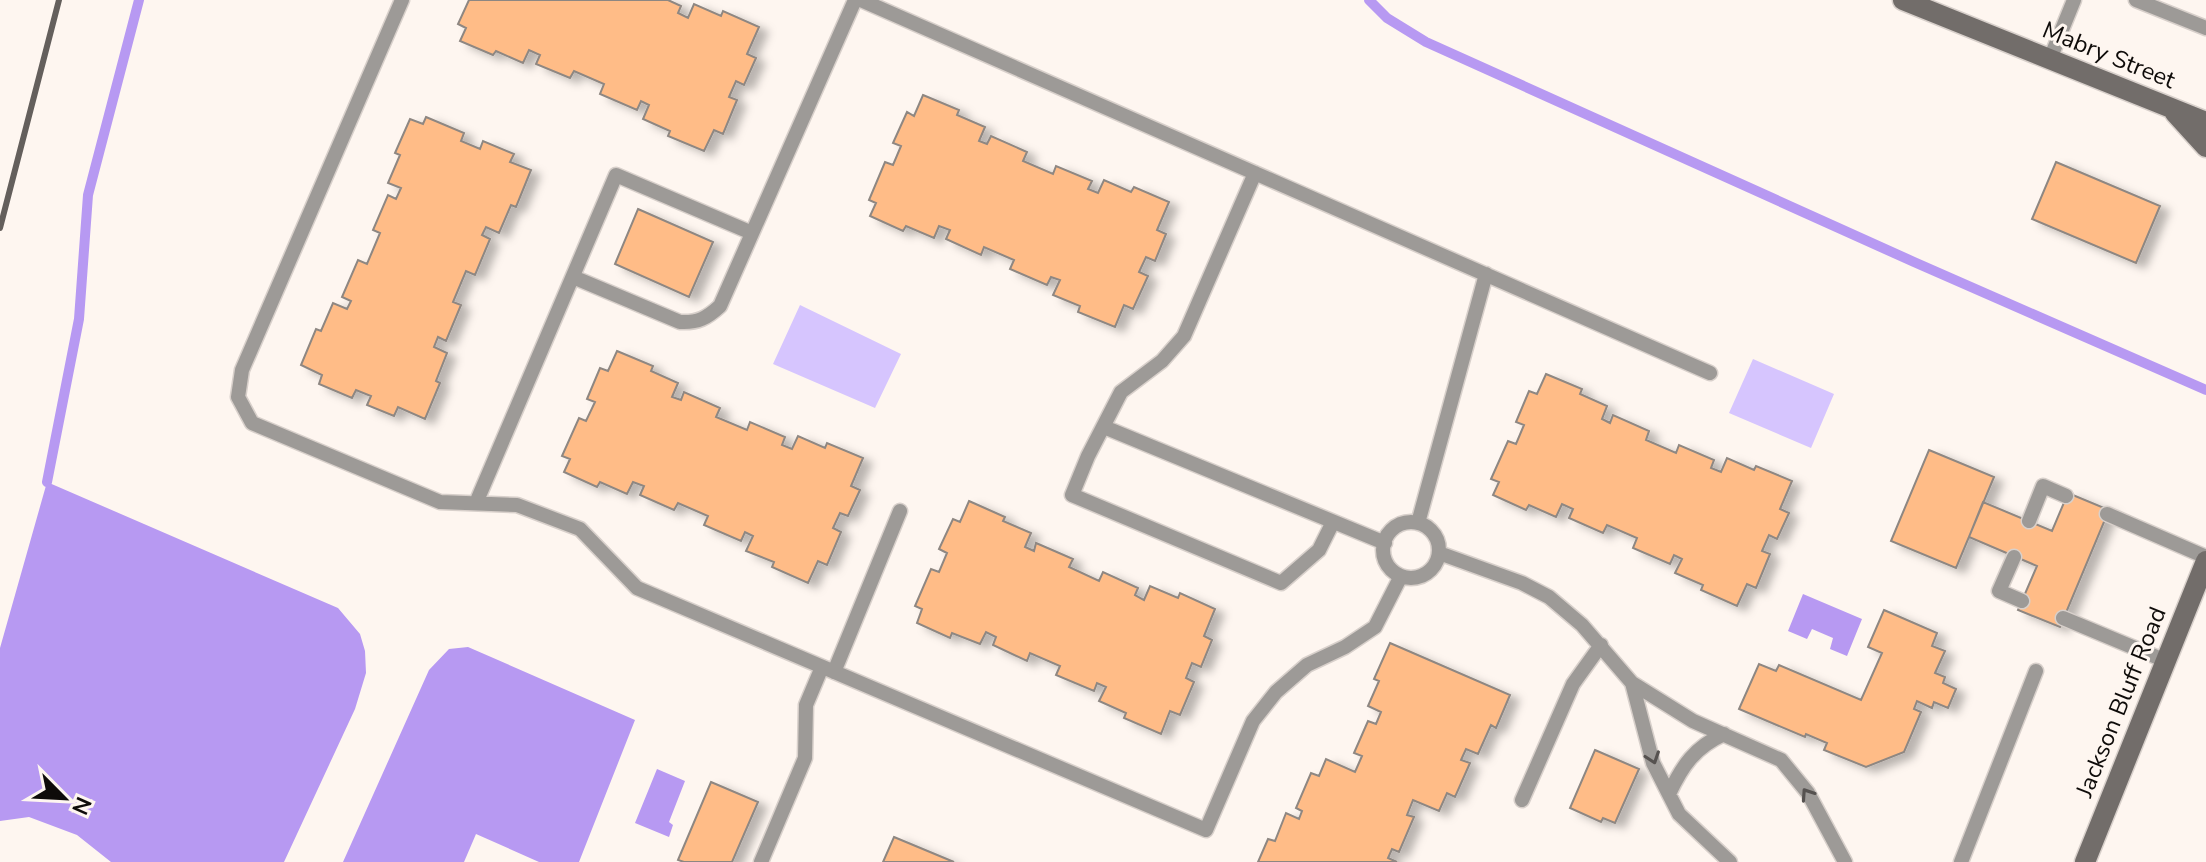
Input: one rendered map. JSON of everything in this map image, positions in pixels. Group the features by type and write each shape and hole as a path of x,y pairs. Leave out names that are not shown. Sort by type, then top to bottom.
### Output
{"street":[{"name":"Mabry Street","path":"1903,0 2206,122"},
{"path":"2170,107 2206,147"},
{"name":"Jackson Bluff Road","path":"2085,862 2206,559"}],"lane":[{"path":"402,0 242,370 238,397 252,423 440,502 517,505 580,529 637,588 1206,830 1253,721 1276,692 1307,665 1345,647 1375,627 1401,576"},
{"path":"573,277 680,322 693,323 707,318 720,306 855,0"},
{"path":"861,0 1710,373"},
{"path":"2050,59 2074,0"},
{"path":"2136,0 2206,28"},
{"path":"1255,173 1184,336 1162,361 1121,392 1072,495 1281,583 1319,550 1333,522"},
{"path":"476,503 616,175 752,233"},
{"path":"1418,523 1486,274"},
{"path":"1104,427 1385,543"},
{"path":"2029,521 2043,486 2066,496"},
{"path":"761,862 805,758 806,705 828,670 900,511"},
{"path":"2107,514 2206,559"},
{"path":"1418,523 1434,535 1439,553 1428,572 1410,579 1387,565 1385,543 1386,537 1399,525 1418,523"},
{"path":"1439,553 1522,583 1549,597 1601,645 1632,683 1693,721 1781,760 1808,793 1845,862"},
{"path":"2014,557 1999,591 2022,601"},
{"path":"2063,618 2166,661"},
{"path":"1522,800 1573,684 1601,645"},
{"path":"1961,862 2036,671"},
{"path":"1632,683 1653,763 1679,814 1730,862"},
{"path":"1669,794 1692,754 1707,741 1724,734"}],"shaded area":[{"path":"800,305 901,354 875,408 773,364"},
{"path":"1753,359 1834,394 1811,448 1729,413"},
{"path":"47,482 338,608 360,634 366,673 355,709 284,862 111,862 77,835 29,817 0,821 0,648"},
{"path":"1803,594 1862,619 1847,656 1830,649 1833,638 1812,629 1807,639 1788,631"},
{"path":"468,647 635,720 579,862 539,862 476,834 464,862 343,862 429,670 449,649"},
{"path":"657,769 685,781 669,822 673,825 669,837 635,823"}],"building":[{"path":"469,0 668,0 681,6 678,13 688,18 694,4 721,16 723,11 759,27 747,54 756,58 744,85 736,81 729,97 737,100 723,134 714,130 704,151 668,136 670,131 643,119 649,105 641,101 637,110 600,94 604,84 574,71 570,78 536,64 540,55 529,50 523,63 496,51 493,55 460,41 466,28 458,24"},
{"path":"923,95 959,110 957,115 985,127 979,141 987,144 991,136 1027,152 1023,161 1053,174 1056,166 1092,181 1088,189 1098,193 1104,180 1131,192 1134,187 1169,202 1157,230 1166,234 1155,261 1146,257 1139,272 1148,276 1133,309 1124,305 1115,327 1078,312 1080,306 1053,295 1060,280 1051,277 1047,285 1010,269 1014,260 984,247 981,255 946,239 950,230 939,226 934,238 906,226 903,231 870,216 876,203 869,200 885,162 893,165 901,146 893,143 907,112 914,116"},
{"path":"426,117 464,133 461,141 480,149 483,141 514,154 510,162 531,170 516,207 511,205 499,233 486,227 482,235 490,239 475,275 466,271 453,302 461,305 446,341 438,337 434,347 447,353 436,381 440,383 425,419 398,407 394,416 367,405 371,396 356,390 352,398 319,384 322,375 301,365 316,329 321,331 333,303 347,309 351,301 342,297 358,260 367,264 380,233 373,230 388,195 396,199 401,188 388,183 400,155 395,153 410,119 423,124"},
{"path":"2056,162 2160,206 2136,263 2032,219"},
{"path":"638,209 713,242 689,297 615,264"},
{"path":"617,351 653,366 651,371 678,383 672,397 681,400 684,392 720,408 716,417 747,430 750,422 785,437 782,445 792,449 798,436 825,448 827,443 863,458 851,486 860,490 848,516 840,513 833,528 841,532 827,565 818,561 808,583 772,567 774,562 746,551 753,536 745,532 741,541 704,525 708,516 678,503 674,510 640,495 644,486 633,482 627,494 600,482 597,487 564,472 570,459 562,456 579,418 586,421 595,402 587,399 600,368 608,371"},
{"path":"1546,374 1582,389 1580,394 1607,406 1602,419 1610,423 1613,415 1649,431 1646,440 1676,453 1679,445 1714,460 1711,468 1721,472 1727,458 1792,481 1780,509 1789,513 1777,539 1769,535 1762,551 1770,554 1756,588 1747,584 1737,606 1701,590 1703,585 1675,573 1682,559 1674,555 1670,564 1633,548 1637,538 1607,525 1603,533 1569,518 1573,509 1562,504 1556,517 1529,505 1526,510 1493,495 1499,482 1491,479 1508,441 1516,444 1524,425 1516,422 1529,391 1537,394"},
{"path":"1929,450 1994,477 1956,568 1891,541"},
{"path":"2068,493 2109,510 2060,627 2018,610 2037,566 1969,537 1983,502 2052,531"},
{"path":"969,501 1031,533 1025,547 1034,551 1036,543 1073,559 1069,567 1099,581 1103,572 1138,588 1135,595 1144,600 1150,586 1178,598 1180,593 1215,609 1204,636 1212,640 1201,667 1192,663 1186,678 1194,682 1180,715 1170,711 1161,734 1124,718 1126,713 1099,701 1106,687 1097,683 1094,691 1056,675 1060,666 1030,653 1027,661 993,645 996,637 986,632 980,644 952,633 950,638 917,623 922,609 915,606 931,569 939,572 947,553 939,549 953,519 960,522"},
{"path":"1884,610 1937,633 1932,646 1945,651 1935,673 1945,677 1943,683 1956,689 1948,708 1934,702 1932,708 1917,701 1914,709 1921,712 1904,752 1866,767 1824,750 1827,743 1739,709 1759,664 1776,671 1779,665 1861,700 1882,653 1868,647"},
{"path":"1390,643 1510,695 1496,728 1491,725 1478,754 1466,749 1461,760 1470,763 1455,797 1447,793 1439,811 1413,800 1407,815 1414,817 1399,852 1392,849 1388,858 1397,862 1258,862 1268,839 1275,841 1286,813 1299,819 1302,811 1296,808 1311,773 1319,776 1326,759 1355,772 1362,756 1354,753 1368,721 1376,724 1381,712 1368,706 1379,681 1374,679"},
{"path":"1595,750 1639,769 1615,823 1603,818 1601,822 1570,808"},
{"path":"711,782 758,802 732,862 678,860"},
{"path":"894,837 954,862 883,862"}],"waterway":[{"path":"47,482 79,319 88,195 139,0"},
{"path":"1369,0 1387,18 1426,42 2206,390"}],"railway":[{"path":"0,228 59,0"}]}
